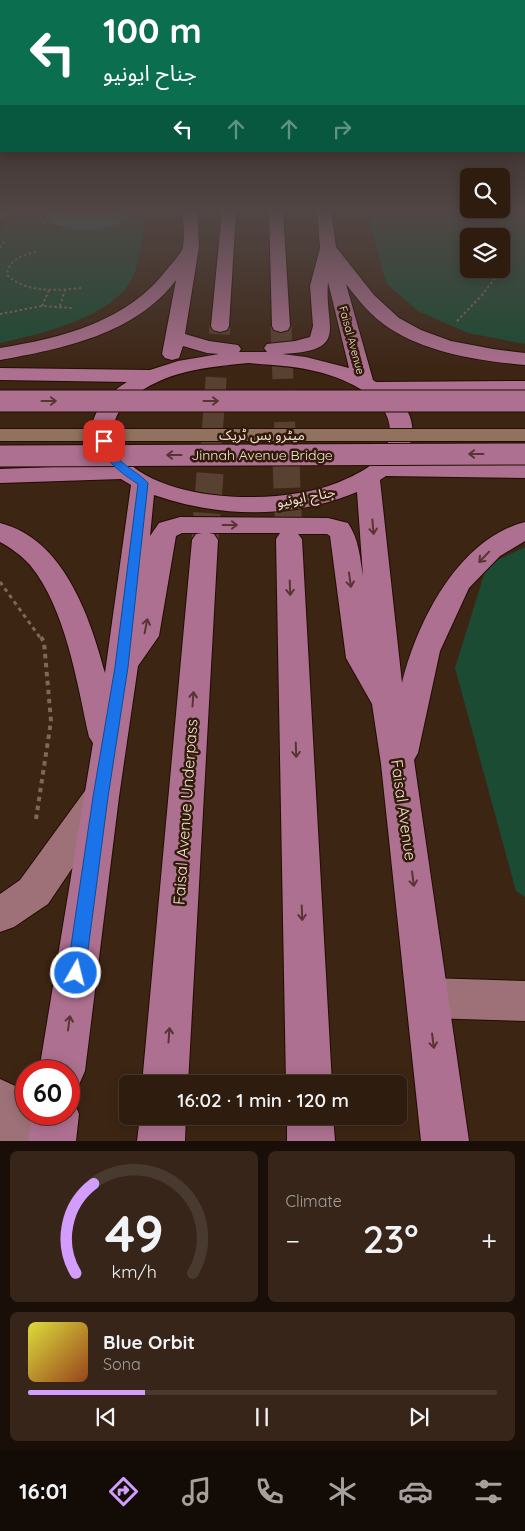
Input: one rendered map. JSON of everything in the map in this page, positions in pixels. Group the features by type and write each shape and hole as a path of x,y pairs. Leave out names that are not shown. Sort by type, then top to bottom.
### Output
{"main road":[{"path":"0,354 64,341 108,325 141,306 160,289 178,264"},
{"path":"0,374 160,373 175,337 188,264"},
{"path":"220,326 225,264"},
{"path":"278,264 281,326"},
{"path":"175,337 207,347 232,349 300,348 311,345 319,339 323,328 319,285 324,264"},
{"name":"Faisal Avenue","path":"333,264 369,384"},
{"path":"340,264 371,304 398,326 448,345 475,352 525,359"},
{"name":"جناح ایونیو","path":"248,357 290,360 330,368 369,384 394,406 402,426 399,448 375,474 330,494 283,504 232,505 183,497 134,477 107,452 101,430 108,409 126,391 160,373 206,361 248,357"},
{"path":"369,384 525,387"},
{"path":"0,401 525,401"},
{"name":"Jinnah Avenue Bridge","path":"0,456 525,454"},
{"path":"375,474 525,471"},
{"name":"Faisal Avenue","path":"375,474 388,706 398,764 445,1141"},
{"path":"0,476 134,477 122,667 101,797 64,1060"},
{"path":"122,667 144,636 163,536 168,529 180,525 328,526 339,529 343,536 361,658 388,706"},
{"path":"398,764 425,651 457,585 491,550 525,530"},
{"path":"0,531 38,558 60,589 85,653 109,750"},
{"path":"288,539 309,1075"},
{"name":"Faisal Avenue Underpass","path":"166,1075 205,540"},
{"path":"0,915 34,892 101,797"},
{"path":"428,998 525,1001"},
{"path":"0,1102 6,1105 14,1141"},
{"path":"52,1141 54,1125"},
{"path":"161,1141 162,1125"},
{"path":"310,1125 311,1141"}],"lane":[{"name":"میٹرو بس ٹریک","path":"0,435 525,435"}],"path":[{"path":"10,264 6,269 7,275 11,280 20,285 49,290 82,288"},
{"path":"448,345 446,331 480,300 495,278"},
{"path":"42,306 49,290"},
{"path":"60,306 65,290"},
{"path":"0,314 42,306 60,306 87,311 97,315 108,325"},
{"path":"0,582 44,642 51,721 36,823"}],"green space":[{"path":"0,264 137,264 132,279 122,293 92,314 35,335 0,343"},
{"path":"381,264 460,264 460,278 510,278 510,264 525,264 525,344 468,333 418,311 386,283"},
{"path":"525,547 525,897 516,891 455,668 487,565"}],"tunnel":[{"path":"210,462 220,326"},
{"path":"281,326 286,462"},
{"path":"205,540 211,461"},
{"path":"286,461 289,539"}],"route":[{"path":"76,973 122,667 143,483 125,472 107,452 104,441"}]}
